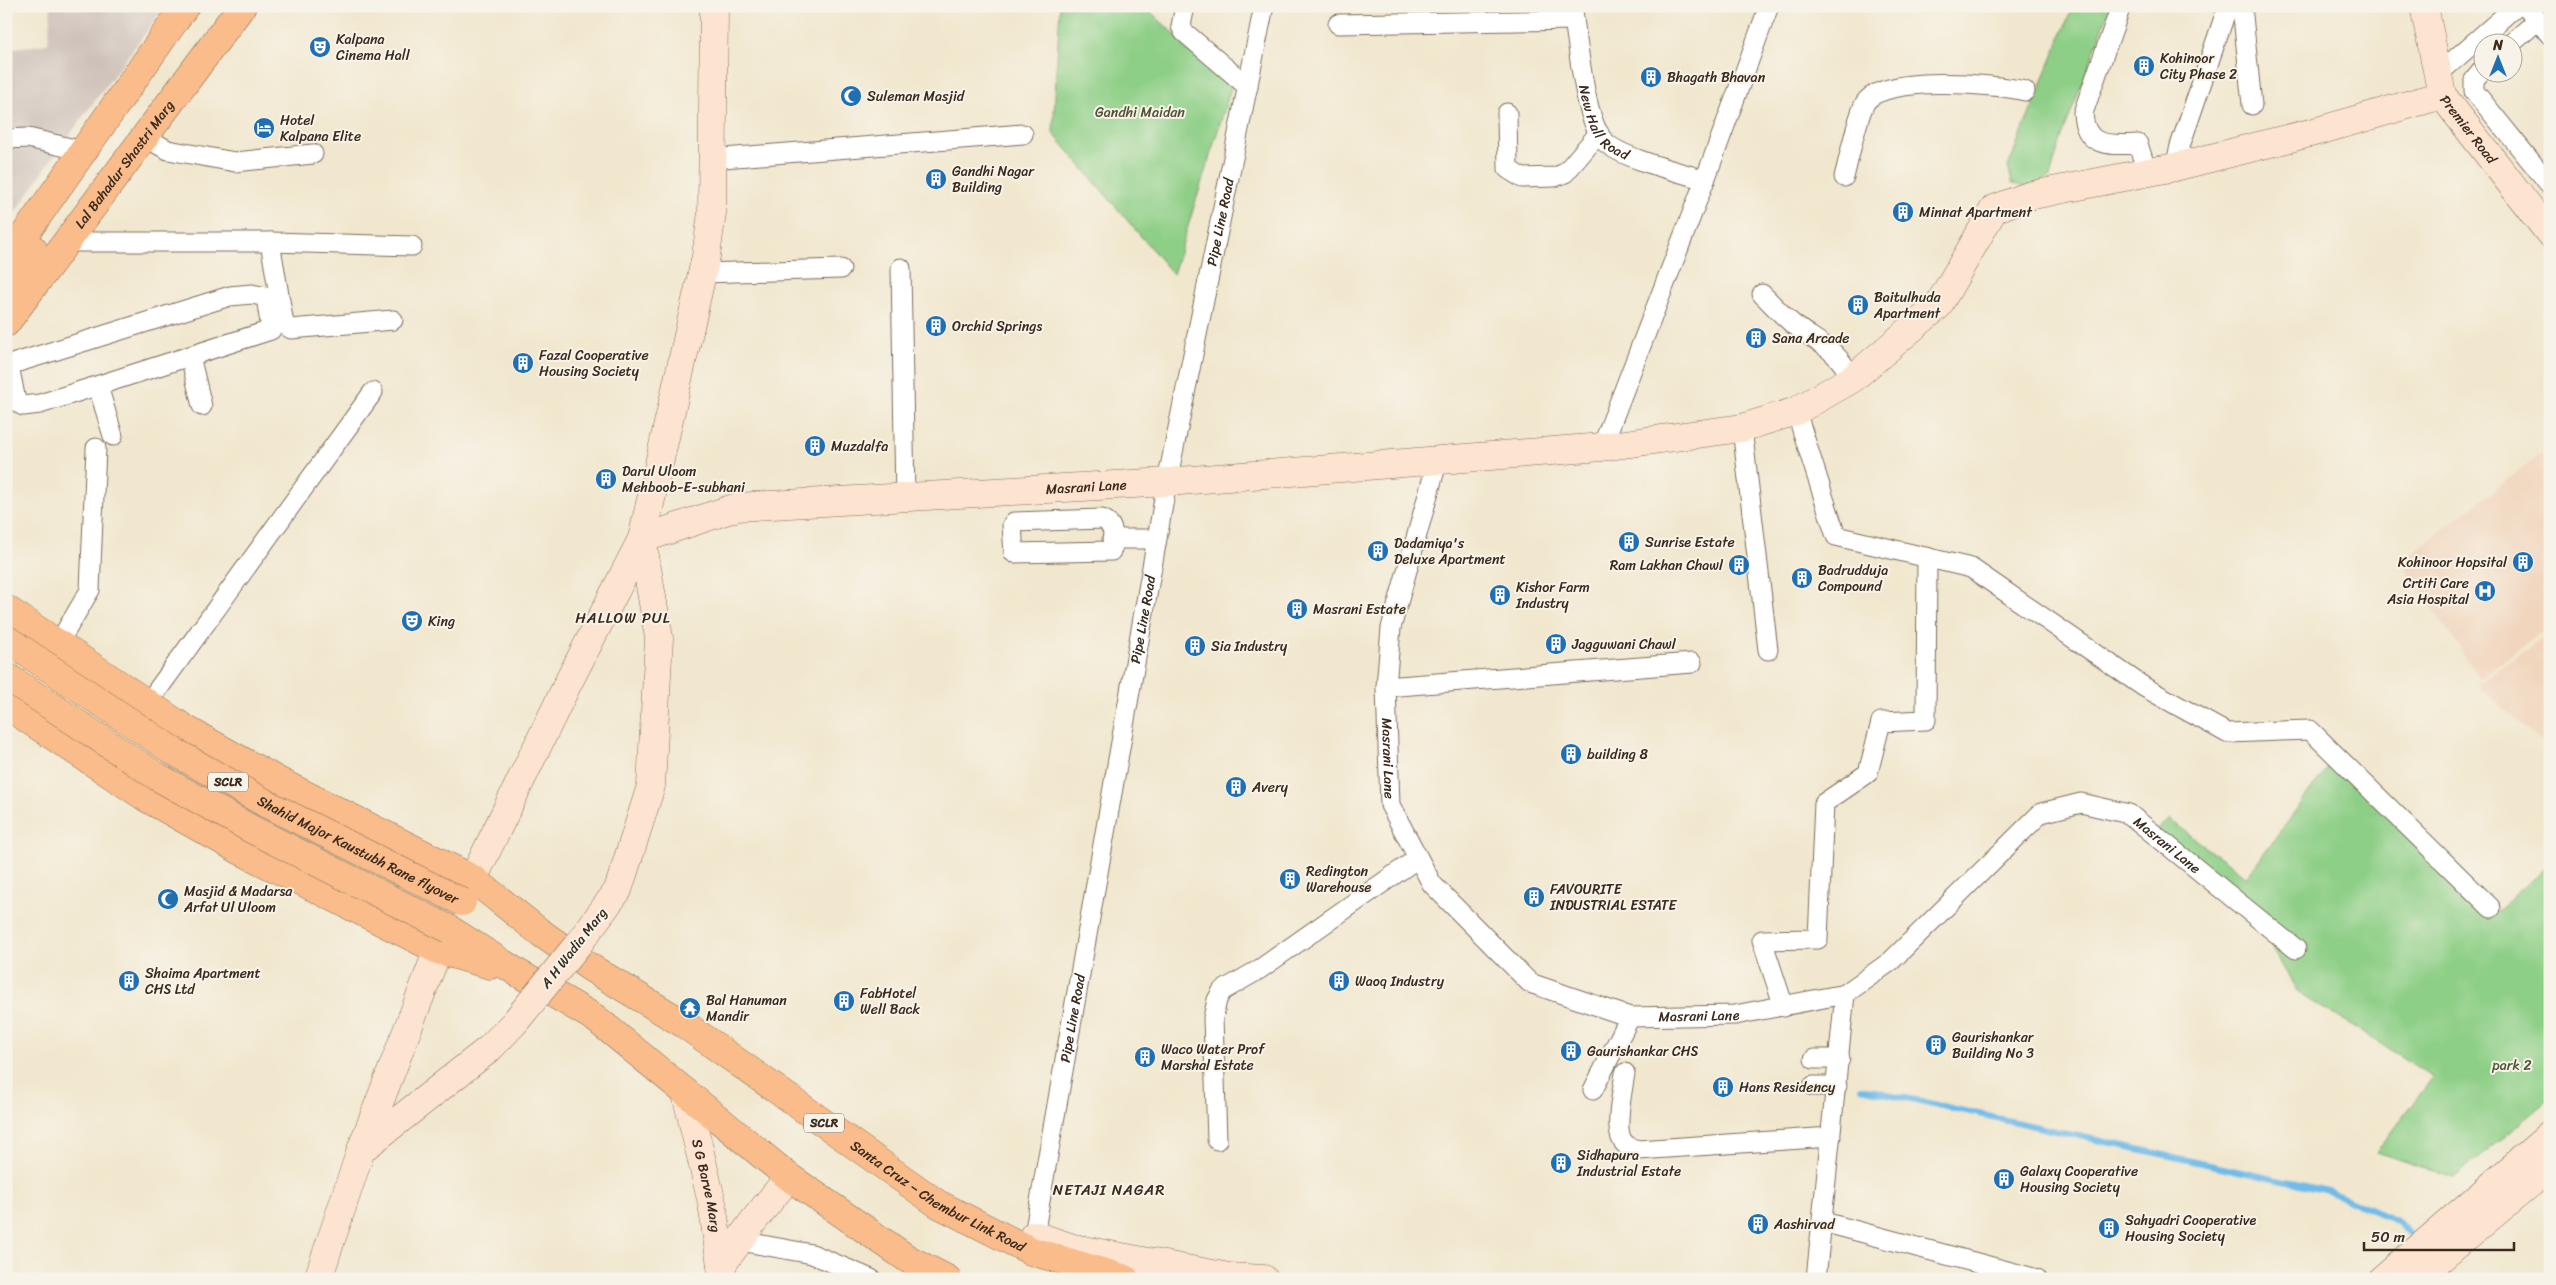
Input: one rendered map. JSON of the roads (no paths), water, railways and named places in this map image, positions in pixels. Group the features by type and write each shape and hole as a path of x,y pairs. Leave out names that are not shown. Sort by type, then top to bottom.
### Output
{"main road":[{"path":"6,261 185,6"},
{"name":"Lal Bahadur Shastri Marg","path":"6,323 242,6"},
{"path":"6,286 112,138 135,77"},
{"path":"6,610 187,730 468,891"},
{"name":"Shahid Major Kaustubh Rane flyover","path":"6,639 173,751 267,804 468,891 541,933"},
{"path":"65,649 16,711 145,797 241,851 443,939"},
{"name":"SCLR","path":"6,676 158,776 443,939 518,973 594,1018 789,1177 908,1259 947,1279"},
{"name":"Santa Cruz – Chembur Link Road","path":"541,933 591,968 684,1024 938,1204 1125,1279"}],"street":[{"path":"468,891 569,681 642,539 702,272 712,213 714,6"},
{"path":"1185,6 1181,26 1184,32 1248,87"},
{"name":"Pipe Line Road","path":"1032,1243 1166,482 1264,6"},
{"path":"1602,447 1705,180 1769,6"},
{"path":"2120,6 2083,113 2084,127 2089,136 2099,142 2138,144 2147,172"},
{"path":"2175,167 2180,146 2228,6"},
{"path":"2242,6 2252,105"},
{"name":"Premier Road","path":"2424,6 2440,84 2550,234"},
{"path":"1438,459 1602,447 1742,428 1796,411 1852,379 1938,306 1994,209 2028,196 2175,167 2318,130 2440,84 2516,6"},
{"path":"1338,24 1574,13"},
{"name":"New Hall Road","path":"1574,13 1592,121 1605,142 1626,154 1705,180"},
{"path":"2519,32 2532,13 2550,35"},
{"path":"2474,80 2472,86 2474,92 2550,185"},
{"path":"1844,177 1865,103 1875,93 1887,88 1908,86 1971,84 2025,92"},
{"path":"1507,113 1508,169 1522,178 1555,177 1566,173 1600,133"},
{"path":"712,159 1023,134"},
{"path":"6,139 28,138 83,151"},
{"path":"144,138 168,150 235,162 313,154"},
{"path":"65,242 270,242 412,246"},
{"path":"270,242 284,324 291,329 393,320"},
{"path":"901,268 905,498"},
{"path":"702,272 841,269"},
{"path":"252,294 266,297 271,330 40,404 23,406 16,401 7,366 230,296 252,294"},
{"path":"1762,294 1794,325 1827,346 1840,358 1852,379"},
{"path":"190,356 202,406"},
{"path":"98,386 113,436"},
{"path":"148,703 373,392"},
{"path":"1796,411 1836,536 1971,568 2144,687 2227,733 2310,730 2491,908"},
{"path":"1742,428 1768,650"},
{"path":"65,649 90,590 96,448"},
{"name":"Masrani Lane","path":"642,539 737,507 1166,482 1438,459 1391,628 1386,688 1390,805 1432,884 1530,983 1630,1017 1735,1015 1845,994 1892,960 2041,813 2081,803 2129,814 2296,949"},
{"path":"1081,487 1082,519"},
{"path":"1082,519 1107,521 1111,525 1111,551 1014,553 1012,524 1014,522 1082,519"},
{"name":"A H Wadia Marg","path":"361,1150 489,1048 515,1022 579,943 618,890 652,786 659,638 642,539"},
{"path":"1112,539 1156,539"},
{"path":"1784,1006 1762,940 1818,939 1824,803 1868,773 1881,722 1926,720 1927,557"},
{"path":"1386,688 1692,663"},
{"path":"1216,1140 1213,1018 1217,1000 1222,991 1260,970 1418,858"},
{"path":"318,1279 361,1150 443,939"},
{"path":"1816,1279 1840,1060 1845,994"},
{"path":"1630,1017 1597,1083 1624,1080 1619,1130 1622,1140 1628,1146 1638,1150 1832,1132"},
{"path":"1814,1059 1840,1060"},
{"path":"1813,1086 1837,1086"},
{"name":"S G Barve Marg","path":"686,1094 712,1203 722,1272"},
{"path":"1810,1126 1832,1132"},
{"path":"2403,1275 2550,1135"},
{"path":"2403,1275 2550,1166"},
{"path":"722,1272 755,1219 789,1177"},
{"path":"1823,1222 2037,1279"},
{"path":"740,1242 812,1254 870,1279"},
{"path":"1032,1243 1073,1248 1229,1276 1264,1279"}],"waterway":[{"path":"1861,1088 2328,1191 2397,1221 2418,1242"}],"place":[{"name":"Kalpana Cinema Hall","path":"320,47"},
{"name":"Kohinoor City Phase 2","path":"2144,66"},
{"name":"Bhagath Bhavan","path":"1651,77"},
{"name":"Suleman Masjid","path":"851,96"},
{"name":"Hotel Kalpana Elite","path":"264,128"},
{"name":"Gandhi Nagar Building","path":"936,179"},
{"name":"Minnat Apartment","path":"1903,212"},
{"name":"Baitulhuda Apartment","path":"1858,305"},
{"name":"Orchid Springs","path":"936,326"},
{"name":"Sana Arcade","path":"1756,338"},
{"name":"Fazal Cooperative Housing Society","path":"523,363"},
{"name":"Muzdalfa","path":"815,446"},
{"name":"Darul Uloom Mehboob-E-subhani","path":"606,479"},
{"name":"Sunrise Estate","path":"1629,542"},
{"name":"Dadamiya's Deluxe Apartment","path":"1378,551"},
{"name":"Kohinoor Hopsital","path":"2523,562"},
{"name":"Ram Lakhan Chawl","path":"1739,565"},
{"name":"Badrudduja Compound","path":"1802,578"},
{"name":"Crtiti Care Asia Hospital","path":"2485,591"},
{"name":"Kishor Farm Industry","path":"1500,595"},
{"name":"Masrani Estate","path":"1297,609"},
{"name":"King","path":"412,621"},
{"name":"Jagguwani Chawl","path":"1556,644"},
{"name":"Sia Industry","path":"1195,646"},
{"name":"building 8","path":"1571,754"},
{"name":"Avery","path":"1236,787"},
{"name":"Redington Warehouse","path":"1290,879"},
{"name":"FAVOURITE INDUSTRIAL ESTATE","path":"1534,897"},
{"name":"Masjid & Madarsa Arfat Ul Uloom","path":"168,899"},
{"name":"Shaima Apartment CHS Ltd","path":"129,981"},
{"name":"Waoq Industry","path":"1339,981"},
{"name":"FabHotel Well Back","path":"844,1001"},
{"name":"Bal Hanuman Mandir","path":"690,1008"},
{"name":"Gaurishankar Building No 3","path":"1936,1045"},
{"name":"Gaurishankar CHS","path":"1571,1051"},
{"name":"Waco Water Prof Marshal Estate","path":"1145,1057"},
{"name":"Hans Residency","path":"1723,1087"},
{"name":"Sidhapura Industrial Estate","path":"1561,1163"},
{"name":"Galaxy Cooperative Housing Society","path":"2004,1179"},
{"name":"Aashirvad","path":"1758,1224"},
{"name":"Sahyadri Cooperative Housing Society","path":"2109,1228"}],"district":[{"name":"HALLOW PUL","path":"623,618"},
{"name":"NETAJI NAGAR","path":"1109,1190"}],"park label":[{"name":"Gandhi Maidan","path":"1140,112"},
{"name":"park 2","path":"2512,1065"}]}
